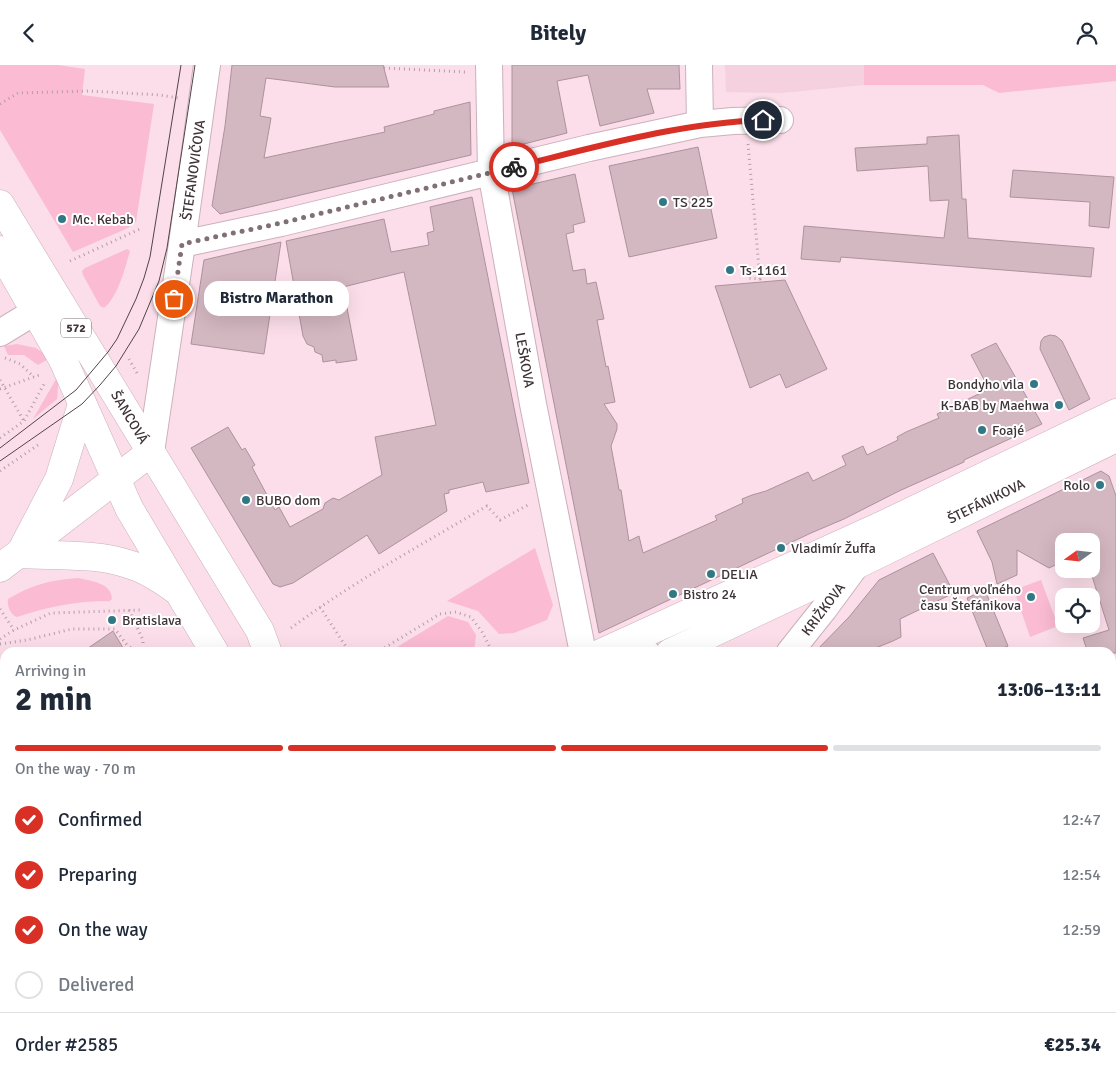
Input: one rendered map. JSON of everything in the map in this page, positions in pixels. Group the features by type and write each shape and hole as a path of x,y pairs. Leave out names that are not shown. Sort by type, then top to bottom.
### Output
{"main road":[{"name":"ŠANCOVÁ","path":"0,204 152,452 264,642"},
{"name":"572","path":"0,250 63,360 129,508 211,647"},
{"path":"10,561 59,479 82,404"},
{"name":"ŠTEFÁNIKOVA","path":"638,646 1116,413"},
{"name":"ŠTEFÁNIKOVA","path":"683,647 1116,438"},
{"path":"10,561 152,452"},
{"path":"10,561 100,557 137,567 176,589"}],"street":[{"name":"ŠTEFANOVIČOVA","path":"152,452 207,65"},
{"name":"LEŠKOVA","path":"489,65 491,172 533,404 583,647"},
{"path":"699,65 700,125"},
{"path":"182,244 281,223 589,148 700,125 780,120"},
{"path":"0,333 36,311 45,277"},
{"name":"ŠTEFÁNIKOVA","path":"856,565 885,524"},
{"name":"KRIŽKOVA","path":"797,647 856,565"}],"path":[{"path":"384,68 465,71 464,79"},
{"path":"0,104 18,93 89,91 160,95"},
{"path":"747,121 760,279 748,278"},
{"path":"70,261 140,229"},
{"path":"4,358 20,364 35,377"},
{"path":"2,388 43,373"},
{"path":"0,439 24,421 47,378"},
{"path":"0,380 2,388 24,421"},
{"path":"0,471 38,445"},
{"path":"291,628 320,607 487,506 500,520 529,504"},
{"path":"320,607 346,647"},
{"path":"0,609 14,630"},
{"path":"129,610 143,640 143,647"},
{"path":"0,639 14,630 51,613 142,610"},
{"path":"386,647 440,614 456,612 471,617 490,647"},
{"path":"0,644 27,640 72,629 115,629 130,647"}],"shaded area":[{"path":"0,65 58,65 85,69 82,95 154,104 136,222 128,228 73,252 0,130"},
{"path":"725,65 864,65 864,85 781,93 726,92"},
{"path":"864,65 1116,65 1116,81 999,93 983,85 864,85"},
{"path":"127,249 130,251 120,282 113,297 104,308 100,306 82,271"},
{"path":"17,344 36,348 50,358 38,365 24,355 8,355 4,346"},
{"path":"59,374 57,399 33,419"},
{"path":"535,548 553,605 547,620 514,633 499,634 478,611 447,601"},
{"path":"78,578 105,586 109,589 112,599 108,602 62,605 17,617 12,614 8,599 33,587 59,580"},
{"path":"1041,580 1055,618 1055,627 1030,637 1014,590"},
{"path":"448,616 468,622 476,635 475,647 397,647"}],"building":[{"path":"232,65 383,65 389,87 335,87 266,78 260,116 271,118 264,158 385,132 384,127 470,102 471,155 220,214 212,206 225,126"},
{"path":"512,65 679,65 680,89 647,89 654,113 600,126 588,75 557,81 567,133 512,147"},
{"path":"959,135 962,199 966,199 968,238 1094,248 1091,277 841,257 840,262 801,259 804,226 944,238 949,200 930,201 928,166 857,171 855,148 927,144 927,137"},
{"name":"TS 225","path":"698,147 717,238 629,257 609,166"},
{"path":"1013,170 1114,177 1109,228 1089,226 1090,202 1010,197"},
{"path":"575,174 585,222 573,225 574,232 566,234 573,271 585,269 587,284 596,282 604,319 597,320 615,402 604,404 617,424 611,446 619,490 621,490 629,541 639,536 643,553 717,520 715,516 743,503 742,499 766,491 808,472 813,481 846,465 842,456 863,446 867,455 898,440 897,437 906,432 939,418 937,414 989,389 971,355 996,343 1042,424 599,633 512,189"},
{"path":"472,197 529,483 486,492 483,482 449,490 449,493 444,494 447,511 379,554 367,535 293,583 280,587 273,584 191,448 228,427 242,450 245,448 255,465 252,467 275,510 279,507 290,527 323,509 325,503 333,498 339,500 382,475 375,437 436,425 404,272 343,287 357,360 336,363 336,360 323,362 322,355 315,352 314,347 307,344 303,336 286,241 384,219 391,252 429,245 427,233 434,231 430,207"},
{"path":"281,242 264,354 191,344 204,260"},
{"path":"785,280 827,369 786,388 780,374 750,388 715,286"},
{"path":"1056,336 1062,341 1090,399 1069,410 1040,349 1041,341 1044,337"},
{"path":"1101,471 1109,476 1116,496 1116,647 1086,647 1083,638 1109,630 1100,601 1100,588 1096,588 1093,578 1100,578 1100,533 1055,533 1055,565 1049,568 1017,550 1017,575 997,584 992,562 977,531"},
{"path":"933,553 954,593 900,619 901,637 893,641 878,647 820,647 849,617 879,580"},
{"path":"985,590 1008,646 987,647 967,598"},
{"path":"113,631 122,647 90,647"}],"tram line":[{"path":"0,448 76,390 117,339 136,299 150,257 181,65"},
{"path":"0,461 82,404 116,366 139,329 159,281 167,248 195,65"}],"way so far":[{"path":"174,299 182,244 281,223 514,167"}],"place":[{"name":"TS 225","path":"663,202"},
{"name":"Mc. Kebab","path":"62,219"},
{"name":"Ts-1161","path":"730,270"},
{"name":"Bistro Marathon","path":"174,299"},
{"name":"Bondyho vila","path":"1034,384"},
{"name":"K-BAB by Maehwa","path":"1059,405"},
{"name":"Foajé","path":"982,430"},
{"name":"Rolo","path":"1100,485"},
{"name":"BUBO dom","path":"246,500"},
{"name":"Vladimír Žuffa","path":"781,548"},
{"name":"DELIA","path":"711,574"},
{"name":"Bistro 24","path":"673,594"},
{"name":"Centrum voľného času Štefánikova","path":"1031,597"},
{"name":"Bratislava","path":"112,620"}],"route":[{"path":"514,167 589,148 700,125 763,120"}]}
